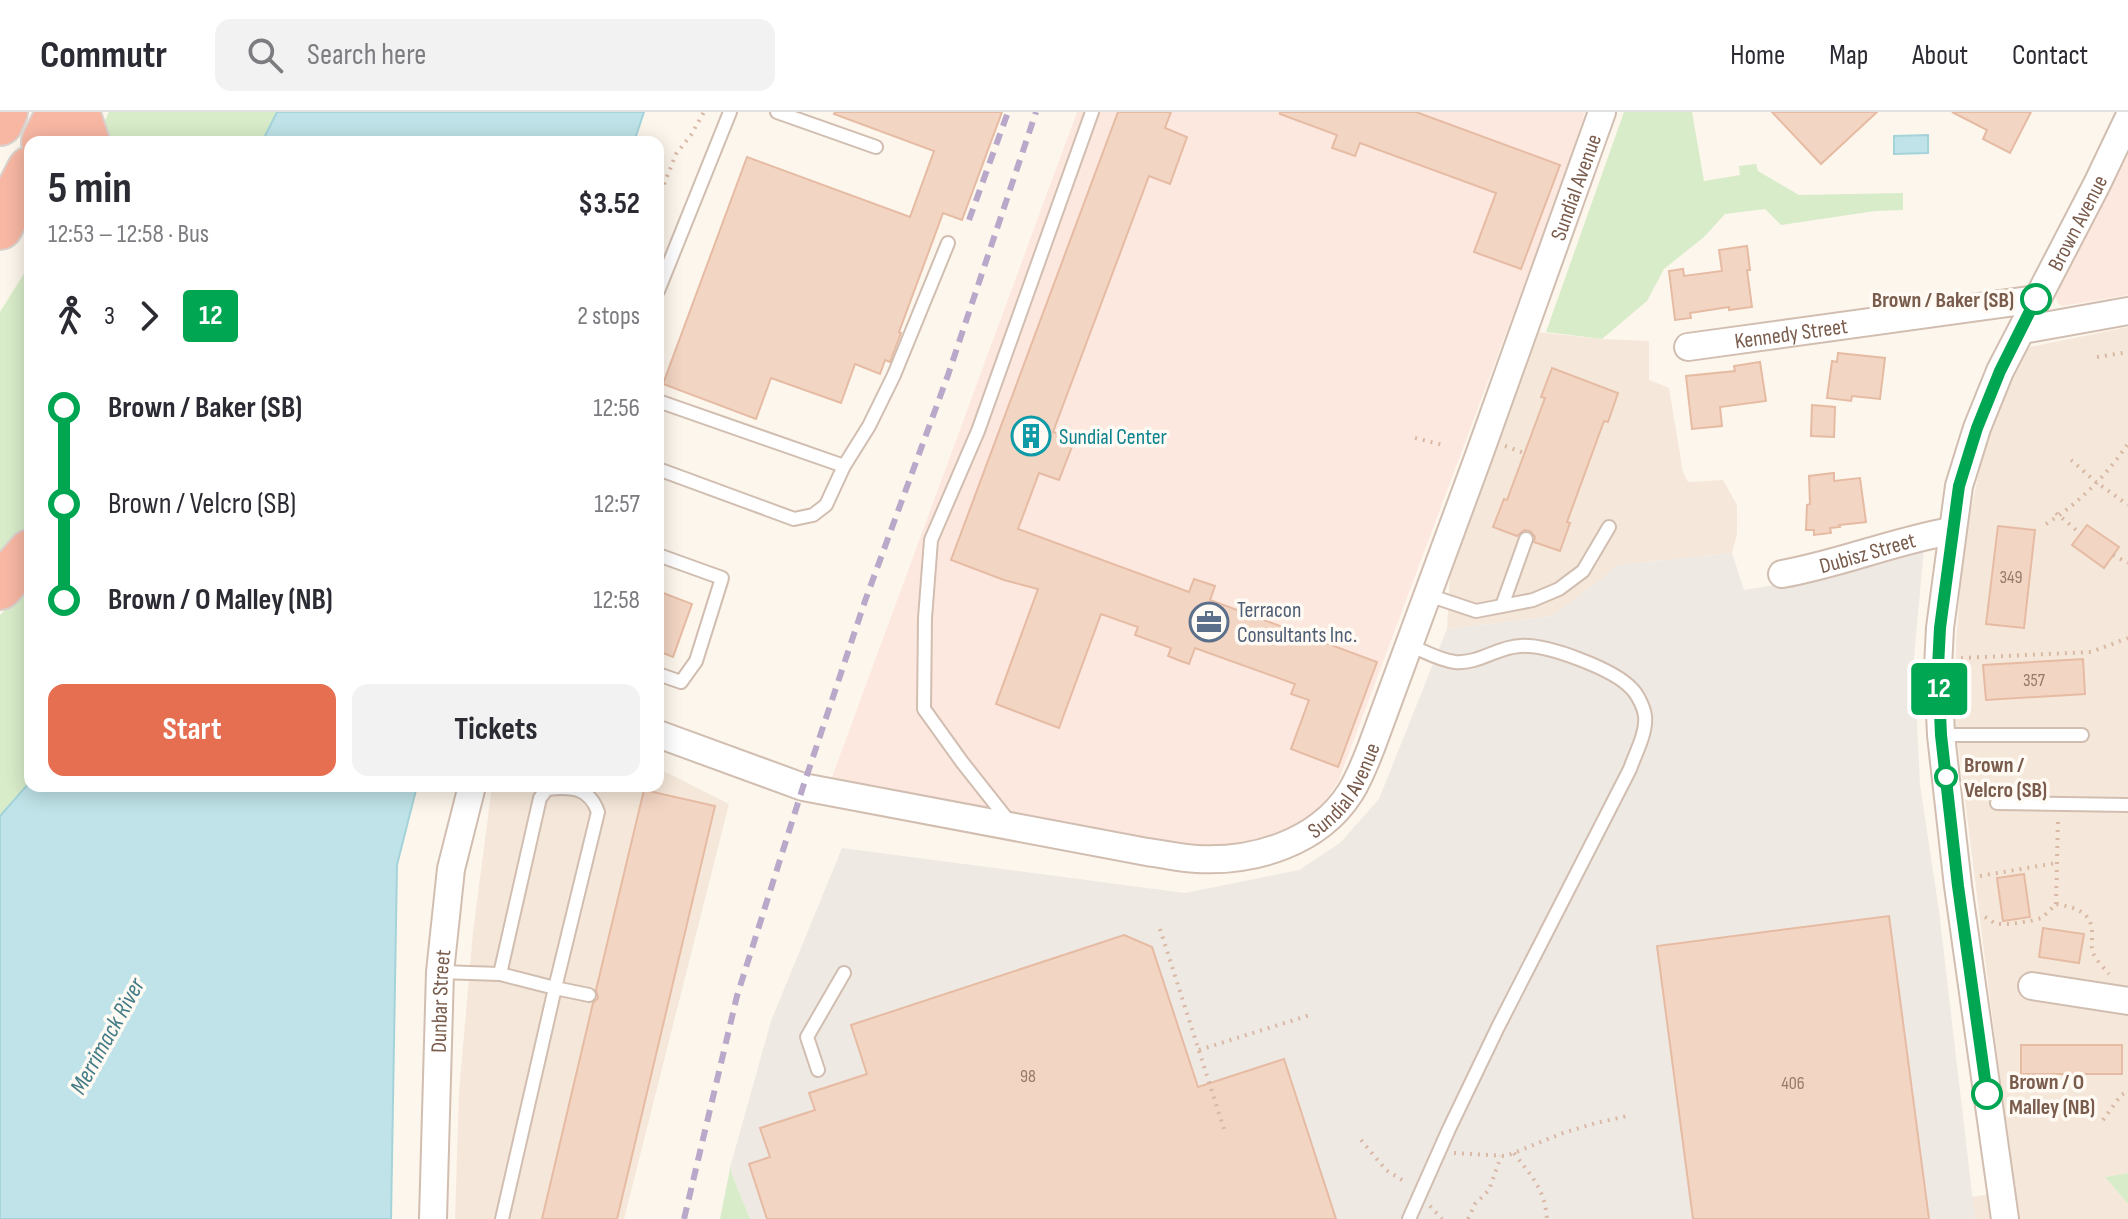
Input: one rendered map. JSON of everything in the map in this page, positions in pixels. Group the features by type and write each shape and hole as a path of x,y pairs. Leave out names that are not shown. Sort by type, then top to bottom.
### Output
{"highway":[{"path":"0,123 5,112"},
{"path":"47,136 59,112"},
{"path":"77,112 85,136"},
{"path":"0,227 24,181"},
{"path":"0,587 24,559"}],"street":[{"name":"Sundial Avenue","path":"664,736 803,787 1196,859 1246,855 1294,842 1316,829 1335,813 1350,793 1366,759 1602,112"},
{"name":"Brown Avenue","path":"2005,1219 1958,886 1941,735 1940,628 1959,486 1977,428 2000,371 2128,119"},
{"name":"Kennedy Street","path":"1688,347 2036,299"},
{"path":"2022,330 2128,311"},
{"name":"Dubisz Street","path":"1782,574 1814,568 1925,535 1951,531"},
{"name":"Dunbar Street","path":"433,1219 440,972 451,869 470,792"},
{"path":"2032,986 2122,992"}],"lane":[{"path":"664,276 730,112"},
{"path":"777,112 876,147"},
{"path":"1013,827 924,709 925,618 931,540 978,431 1092,112"},
{"path":"664,471 794,519 813,515 826,505 894,375 948,243"},
{"path":"664,403 844,466"},
{"path":"1428,595 1476,611 1533,600 1559,589 1583,571 1609,527"},
{"path":"1502,606 1526,539"},
{"path":"664,557 722,578 696,661 681,682 664,676"},
{"path":"1409,645 1454,662 1473,661 1518,646 1544,647 1624,681 1634,690 1645,716 1630,769 1498,1027 1409,1219"},
{"path":"1941,735 2082,735"},
{"path":"500,974 540,798 545,792"},
{"path":"502,1219 598,812 594,801 583,792"},
{"path":"1997,803 2128,805"},
{"path":"440,972 500,974 589,995"},
{"path":"818,1070 807,1037 844,973"}],"path":[{"path":"664,184 676,154 704,112"},
{"path":"2097,357 2128,352"},
{"path":"1415,438 1443,445"},
{"path":"2046,524 2096,482 2127,445"},
{"path":"2071,460 2128,505"},
{"path":"2058,514 2081,534"},
{"path":"2113,555 2128,563"},
{"path":"1961,658 2091,652 2128,638"},
{"path":"1985,917 1996,924 2030,921 2042,918 2056,904 2059,804"},
{"path":"1980,876 2056,863"},
{"path":"2056,904 2070,906 2089,918 2093,927 2092,952 2122,992"},
{"path":"1160,929 1224,1129"},
{"path":"1199,1050 1313,1014"},
{"path":"2103,1120 2121,1095 2128,1091"},
{"path":"1432,1167 1455,1152 1501,1156 1563,1133 1627,1116"},
{"path":"1361,1140 1386,1170 1408,1183 1442,1219"},
{"path":"1514,1153 1539,1187 1545,1199 1547,1219"},
{"path":"1468,1219 1475,1204 1489,1190 1501,1156"}],"shaded area":[{"name":"Sundial Center","path":"1077,112 1585,112 1567,170 1338,782 1321,807 1292,829 1274,836 1225,845 1187,847 832,777"},
{"path":"2128,147 2128,295 2062,306 2054,294"},
{"path":"2128,327 2128,1173 2105,1177 2128,1204 2128,1219 1975,1219 1972,1197 2014,1190 1955,721 1956,644 1963,547 1986,439 2029,347"},
{"path":"1537,332 1649,341 1649,380 1669,388 1683,472 1688,482 1723,480 1737,505 1737,534 1732,553 1619,565 1552,616 1447,629 1450,573"},
{"path":"1924,548 1914,658 1920,785 1939,911 1975,1219 750,1219 731,1172 731,1164 771,1021 842,848 1185,893 1299,870 1340,843 1379,799 1447,629 1552,616 1619,565 1732,553 1744,590 1813,579"},
{"path":"664,771 729,804 624,1219 455,1219 459,1092 473,932 491,792 664,792"}],"green space":[{"path":"109,112 277,112 265,136 102,136 100,131"},
{"path":"1624,112 1692,112 1704,181 1740,175 1739,166 1756,164 1758,171 1799,195 1903,193 1903,210 1875,211 1781,225 1765,209 1725,214 1704,237 1664,269 1647,301 1602,339 1546,332"},
{"path":"24,274 24,531 0,557 0,312"},
{"path":"24,592 24,789 0,816 0,615"},
{"path":"731,1164 731,1172 750,1219 720,1219"},
{"path":"2128,1173 2128,1204 2105,1177"}],"water":[{"path":"277,112 644,112 636,136 265,136"},
{"path":"1928,135 1928,153 1894,154 1894,136"},
{"name":"Merrimack River","path":"24,789 24,792 415,792 397,865 391,1219 0,1219 0,816"}],"building":[{"path":"1002,112 962,220 943,213 890,362 885,360 880,374 855,364 841,403 771,378 756,419 664,384 747,157 910,217 934,151 834,114"},
{"name":"Sundial Center","path":"1118,112 1171,112 1165,128 1187,137 1170,184 1149,176 1053,432 1075,439 1059,480 1039,473 1018,529 1189,592 1194,579 1215,586 1210,600 1377,662 1338,767 1291,749 1309,700 1291,694 1295,684 1195,648 1189,664 1168,656 1171,648 1135,635 1138,627 1101,614 1059,728 996,704 1038,589 951,560"},
{"path":"1280,112 1416,112 1560,165 1521,269 1474,252 1496,193 1360,143 1355,156 1332,148 1337,135"},
{"path":"1772,112 1877,112 1821,164"},
{"path":"1952,112 2031,112 2010,153 1983,139 1987,130"},
{"path":"1747,246 1752,307 1690,313 1691,318 1675,320 1669,271 1683,269 1684,276 1722,271 1719,250"},
{"path":"1838,353 1885,358 1880,399 1852,396 1851,401 1827,398 1832,361 1837,362"},
{"path":"1760,362 1766,401 1720,407 1722,426 1692,429 1686,376 1735,371 1734,366"},
{"path":"1552,368 1618,393 1608,422 1604,421 1567,522 1570,523 1560,551 1534,542 1535,537 1530,531 1524,530 1517,536 1493,527 1504,499 1507,500 1545,398 1541,397"},
{"path":"1812,405 1835,407 1834,437 1811,436"},
{"path":"1834,473 1834,481 1860,478 1866,522 1839,525 1830,528 1831,533 1814,535 1814,530 1806,530 1807,505 1810,504 1809,476"},
{"path":"2087,525 2119,547 2104,568 2072,545"},
{"path":"1998,526 2035,530 2024,628 1986,624"},
{"path":"664,593 692,604 673,657 664,653"},
{"path":"2083,659 2085,694 1986,700 1983,665"},
{"path":"644,792 715,806 617,1219 542,1219 593,1003 598,998 596,990"},
{"path":"2024,874 2030,917 2003,921 1997,878"},
{"path":"1889,916 1929,1219 1693,1219 1657,946"},
{"path":"2043,928 2084,934 2079,963 2039,957"},
{"path":"1124,935 1152,947 1198,1087 1284,1059 1336,1219 767,1219 749,1164 770,1157 760,1128 815,1110 809,1093 867,1074 851,1025"},
{"path":"2021,1045 2122,1045 2122,1074 2021,1074"}],"railway":[{"path":"969,220 1008,112"},
{"path":"684,1219 737,996 803,787 865,601 948,375 1036,112"}],"bus line":[{"name":"12","path":"1987,1094 1941,735 1940,628 1959,486 1977,428 2000,371 2036,299"}],"place":[{"name":"Brown / Baker (SB)","path":"2036,299"},
{"name":"Sundial Center","path":"1031,436"},
{"name":"Terracon Consultants Inc.","path":"1209,622"},
{"name":"Brown / Velcro (SB)","path":"1946,777"},
{"name":"Brown / O Malley (NB)","path":"1987,1094"}]}
